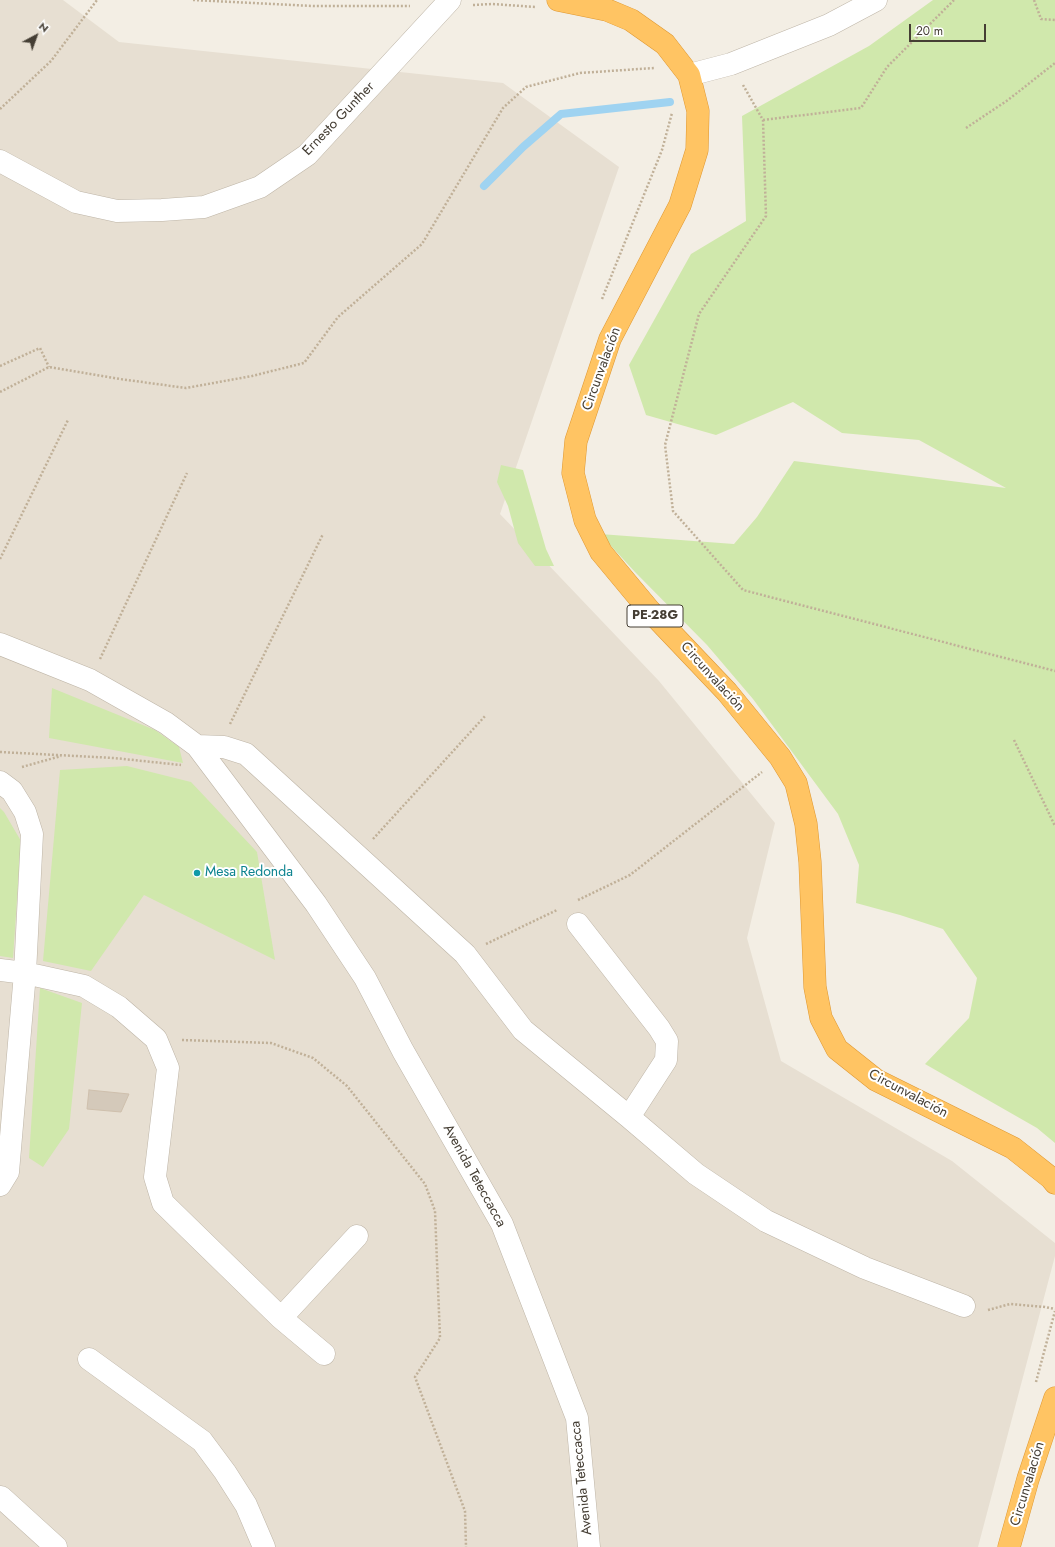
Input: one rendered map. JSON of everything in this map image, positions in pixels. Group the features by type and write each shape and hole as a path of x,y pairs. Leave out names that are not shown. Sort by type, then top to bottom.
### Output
{"highway":[{"name":"Circunvalación","path":"549,4 607,10 631,20 665,44 689,75 698,111 697,150 680,205 610,339 576,442 573,473 585,520 602,552 650,611 727,692 780,757 796,783 806,824 810,862 815,987 821,1018 837,1049 876,1080 1013,1148 1051,1178 1055,1183"},
{"name":"Circunvalación","path":"1008,1547 1028,1479 1055,1398"}],"street":[{"path":"689,75 731,64 829,25 876,0"},
{"name":"Ernesto Gunther","path":"0,161 76,202 117,211 204,207 260,187 307,154 447,3"},
{"name":"Avenida Teteccacca","path":"0,644 90,680 166,723 197,746 316,904 365,978 403,1051 502,1224 577,1418 589,1547"},
{"path":"197,746 224,747 246,754 465,954 522,1030 696,1174 766,1221 865,1268 964,1306"},
{"path":"0,782 12,791 26,812 32,834 25,973 8,1172 0,1185"},
{"path":"578,924 659,1028 667,1041 666,1060 629,1117"},
{"path":"0,970 25,973 84,986 120,1007 156,1039 168,1068 155,1177 163,1203 281,1318 324,1354"},
{"path":"281,1318 358,1236"},
{"path":"89,1360 202,1441 226,1472 246,1505 264,1547"},
{"path":"1,1497 56,1547"}],"path":[{"path":"0,109 50,61 97,0"},
{"path":"193,0 313,6 447,3 549,4"},
{"path":"763,120 861,108 887,67 954,0"},
{"path":"1034,0 1041,19 1055,20"},
{"path":"966,128 1008,100 1055,63"},
{"path":"731,64 763,120 766,216 699,314 665,445 673,511 743,590 1055,671"},
{"path":"0,392 50,367 186,388 252,376 304,363 338,317 422,244 503,108 526,87 580,74 657,68"},
{"path":"599,306 662,150 673,111"},
{"path":"0,366 40,348 50,367"},
{"path":"0,559 68,420"},
{"path":"90,680 187,473"},
{"path":"197,746 227,730 323,534"},
{"path":"357,856 486,715"},
{"path":"1014,740 1055,826"},
{"path":"0,752 114,758 213,768"},
{"path":"22,767 65,755"},
{"path":"577,900 630,875 767,768"},
{"path":"465,954 564,907"},
{"path":"964,1306 980,1310 990,1310 1010,1304 1055,1309"}],"shaded area":[{"path":"0,0 63,0 119,42 503,83 619,167 500,514 659,681 775,823 747,938 781,1061 952,1161 1055,1243 1055,1256 978,1547 0,1547"}],"green space":[{"path":"933,0 1055,0 1055,1143 1037,1128 925,1064 969,1018 977,978 943,929 856,903 859,865 838,814 753,699 707,645 600,534 734,544 757,517 794,461 1006,488 919,440 842,433 793,402 716,435 646,415 629,365 691,254 746,221 742,116 869,46"},
{"path":"501,465 523,470 546,549 554,566 535,566 518,543 508,506 497,482"},
{"path":"52,688 155,730 179,747 183,763 49,738"},
{"path":"127,766 191,782 257,852 275,960 144,895 91,971 43,961 60,770"},
{"path":"0,808 4,812 21,841 13,958 0,956"},
{"path":"40,988 82,1003 69,1129 43,1167 29,1158"}],"building":[{"path":"89,1090 129,1094 121,1112 87,1109"}],"waterway":[{"path":"484,186 523,147 561,114 670,102"}],"place":[{"name":"Mesa Redonda","path":"197,873"}]}
